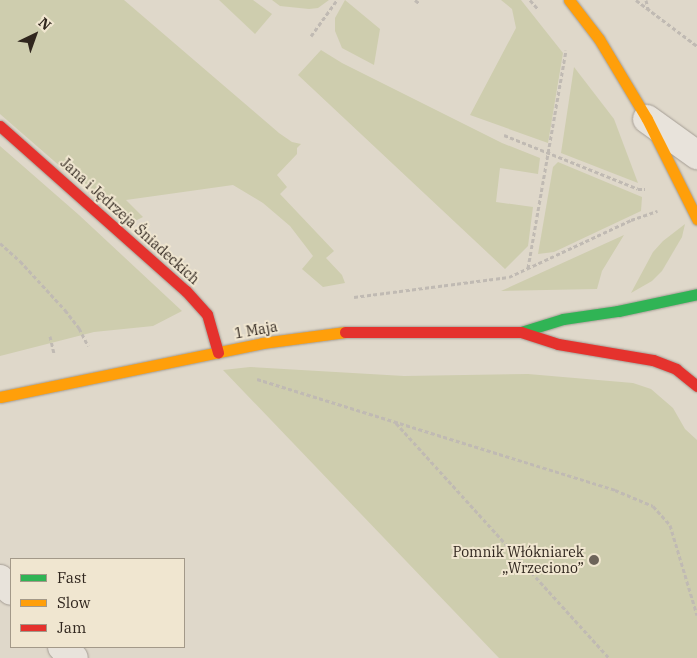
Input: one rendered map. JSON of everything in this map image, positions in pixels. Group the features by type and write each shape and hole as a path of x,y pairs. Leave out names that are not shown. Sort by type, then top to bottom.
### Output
{"main road":[{"path":"569,0 599,39 648,119 697,219"},
{"name":"Jana i Jędrzeja Śniadeckich","path":"0,126 53,171 186,291 207,314 218,352"},
{"name":"1 Maja","path":"0,397 262,343 345,332 521,332 563,319 618,311 697,294"},
{"name":"1 Maja","path":"521,332 558,344 653,360 676,369 697,386"}],"street":[{"path":"648,119 697,155"},
{"path":"0,579 10,590"},
{"path":"63,648 74,658"}],"path":[{"path":"311,36 337,0"},
{"path":"415,0 419,3"},
{"path":"636,0 697,46"},
{"path":"646,0 648,9"},
{"path":"528,268 550,154 567,47"},
{"path":"504,134 638,189 648,188"},
{"path":"353,298 509,278 599,237 631,220 666,208"},
{"path":"0,244 20,261 79,328 89,347 98,377"},
{"path":"50,336 55,354"},
{"path":"256,378 615,490 653,506 670,525 697,615"},
{"path":"396,422 609,658"}],"green space":[{"path":"0,0 124,0 279,133 292,142 301,144 297,148 297,154 277,175 287,187 280,194 334,251 326,258 342,275 345,283 323,287 302,269 313,256 290,226 263,203 233,185 126,200 143,217 135,221 123,221 0,114"},
{"path":"219,0 253,0 272,14 255,34"},
{"path":"272,0 329,0 318,8 309,9 280,6"},
{"path":"345,0 380,29 374,65 342,48 335,31 335,18"},
{"path":"501,0 521,0 563,53 548,143 470,115 516,28 512,9"},
{"path":"321,50 342,63 502,143 540,158 538,174 500,168 496,202 533,207 528,246 505,269 298,75"},
{"path":"574,67 614,119 638,183 561,153"},
{"path":"0,146 79,215 182,311 153,326 94,332 0,356"},
{"path":"558,162 642,197 641,211 554,252 538,254 553,167"},
{"path":"685,224 682,237 662,271 652,281 631,293 653,252 663,241"},
{"path":"624,235 602,271 597,289 501,291"},
{"path":"250,367 404,376 528,374 633,383 651,389 673,408 685,429 697,440 697,658 499,658 223,370"}],"traffic: fast":[{"path":"521,332 563,319 618,311 697,294"}],"traffic: slow":[{"path":"569,0 599,39 647,119 697,219"},
{"path":"0,397 262,343 345,332"}],"traffic: jam":[{"path":"0,126 186,291 207,314 218,352"},
{"path":"345,332 521,332 558,344 653,360 676,369 697,386"}],"place":[{"name":"Pomnik Włókniarek „Wrzeciono”","path":"594,560"}]}
